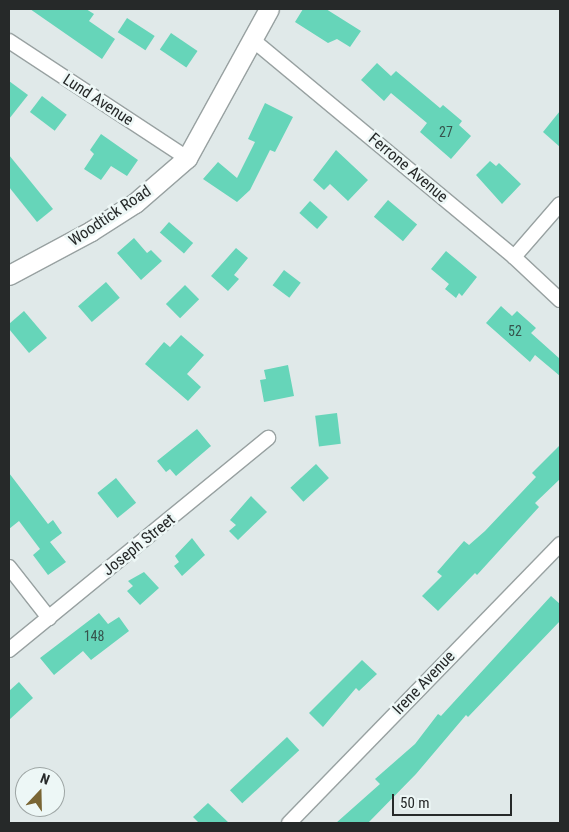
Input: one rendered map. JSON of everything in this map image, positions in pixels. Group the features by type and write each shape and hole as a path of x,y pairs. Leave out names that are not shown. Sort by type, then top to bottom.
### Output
{"main road":[{"name":"Woodtick Road","path":"9,275 91,231 135,203 187,158 269,9"}],"street":[{"name":"Ferrone Avenue","path":"253,40 514,257 560,300"},
{"name":"Lund Avenue","path":"9,41 187,158"},
{"path":"514,257 560,204"},
{"name":"Joseph Street","path":"9,650 268,438"},
{"name":"Irene Avenue","path":"289,823 560,544"},
{"path":"9,567 50,618"}],"building":[{"path":"30,9 86,9 94,14 89,21 115,39 102,59"},
{"path":"303,9 326,9 361,31 350,47 337,39 328,43 295,22"},
{"path":"127,18 155,36 145,50 118,32"},
{"path":"171,33 198,51 186,67 160,50"},
{"path":"377,63 391,76 396,71 440,108 443,105 462,121 459,125 471,136 451,159 420,132 427,123 391,93 384,101 361,80"},
{"path":"9,81 28,95 9,119"},
{"path":"42,96 67,115 55,131 30,112"},
{"path":"265,103 293,117 275,152 270,150 250,190 237,202 203,179 218,162 237,178 255,142 248,139"},
{"path":"560,111 560,147 543,132"},
{"path":"101,134 138,160 127,176 111,166 101,180 84,169 94,154 90,150"},
{"path":"336,150 368,180 348,201 330,184 324,190 313,180"},
{"path":"9,155 53,209 37,222 9,187"},
{"path":"490,161 496,166 499,163 521,184 502,204 476,175"},
{"path":"388,200 417,224 403,241 374,217"},
{"path":"310,201 328,217 317,229 299,213"},
{"path":"169,222 193,243 184,254 160,233"},
{"path":"134,238 147,253 151,250 162,261 141,280 117,253"},
{"path":"236,248 248,258 234,275 239,279 228,291 211,276"},
{"path":"446,251 477,277 462,296 459,293 456,298 445,289 449,284 431,269"},
{"path":"284,270 301,283 289,298 273,285"},
{"path":"106,282 120,298 92,322 78,306"},
{"path":"185,285 199,299 180,318 166,304"},
{"path":"501,306 512,316 517,311 536,328 531,333 560,359 560,376 535,355 530,362 486,323"},
{"path":"24,311 47,338 29,353 9,329 9,324"},
{"path":"181,335 204,355 187,374 201,387 188,401 145,364 164,342 170,347"},
{"path":"288,365 294,396 264,402 260,380 266,379 264,370"},
{"path":"337,413 341,444 319,446 315,416"},
{"path":"197,429 211,446 176,476 170,469 166,472 157,461"},
{"path":"560,445 560,479 535,503 539,507 477,575 475,573 438,611 422,596 442,576 437,572 464,541 469,545 485,531 536,477 532,473"},
{"path":"316,464 329,478 303,502 290,488"},
{"path":"9,473 48,524 53,520 62,533 50,542 66,562 48,575 33,555 40,549 19,521 9,529"},
{"path":"116,478 136,503 117,518 97,493"},
{"path":"251,496 267,512 238,540 229,531 236,525 230,520"},
{"path":"192,538 205,555 182,576 174,566 179,562 175,556"},
{"path":"144,572 159,588 140,605 127,591 133,586 128,581"},
{"path":"551,596 560,604 560,621 468,717 466,715 416,774 368,823 336,823 380,784 375,779 415,744 438,714 441,716"},
{"path":"99,613 108,624 119,617 129,631 91,660 83,651 54,675 40,658"},
{"path":"362,660 377,674 359,691 356,688 323,727 309,713"},
{"path":"19,682 33,698 9,720 9,691"},
{"path":"287,737 299,750 242,803 230,790"},
{"path":"208,803 229,823 199,823 193,817"}]}
